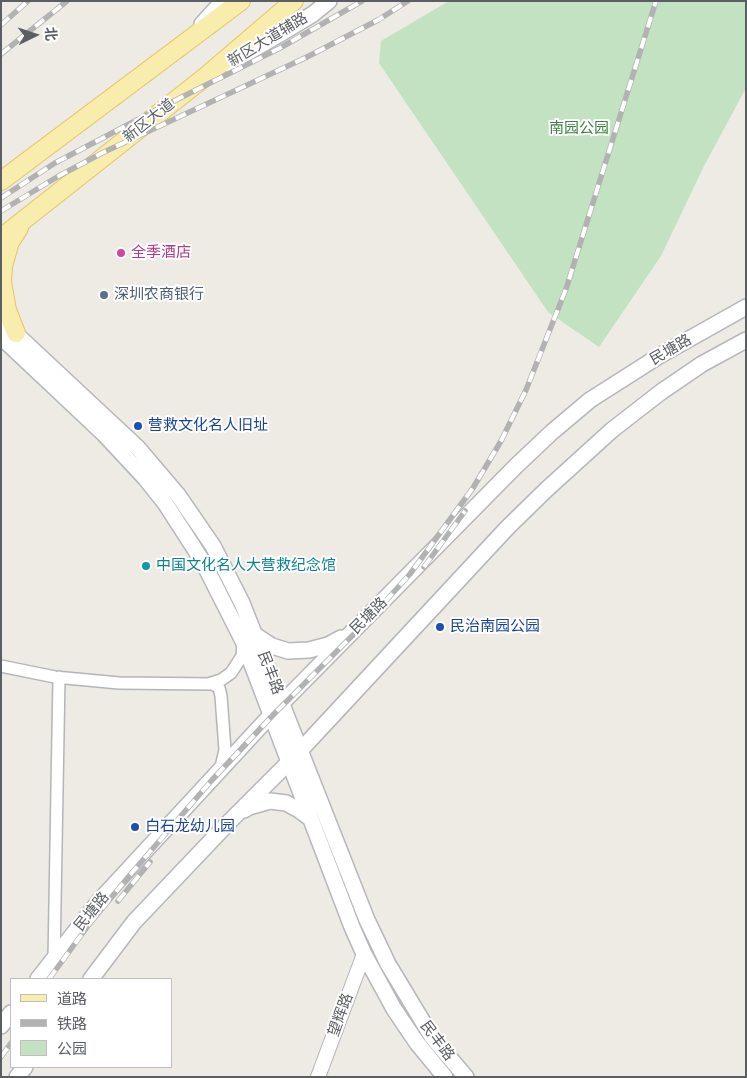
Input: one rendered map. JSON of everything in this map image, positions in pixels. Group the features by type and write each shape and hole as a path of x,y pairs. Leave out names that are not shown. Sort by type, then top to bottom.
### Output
{"main road":[{"path":"182,45 223,1"},
{"path":"1,181 241,1"},
{"name":"新区大道","path":"1,238 205,77 294,1"},
{"name":"新区大道辅路","path":"205,77 280,34 329,1"},
{"path":"9,335 2,282 3,266 10,242 23,221"},
{"name":"民塘路","path":"39,978 100,900 282,703 516,466 590,400 659,356 746,307"},
{"name":"民丰路","path":"1,320 9,335 138,448 178,495 213,546 242,603 249,638 271,715 352,927 364,954 394,1009 417,1043 445,1077"},
{"name":"民塘路","path":"92,978 134,922 300,751 508,527 576,461 612,430 661,392 702,364 746,340"},
{"path":"249,638 288,651 309,650 328,645 354,632"},
{"name":"民丰路","path":"249,638 282,703 367,920 388,964 432,1037 466,1077"},
{"path":"231,820 249,807 270,801 286,803 311,819"},
{"path":"1,1026 10,1014"}],"street":[{"path":"207,684 222,680 231,673 242,656 249,638"},
{"path":"1,666 59,677 119,683 216,685 221,693 225,750 220,770"},
{"path":"54,959 59,677"},
{"name":"望辉路","path":"318,1077 364,954"}],"green space":[{"name":"南园公园","path":"449,1 746,1 746,88 704,166 661,256 599,347 548,312 379,63 381,41"}],"railway":[{"path":"1,25 28,1"},
{"path":"1,54 67,1"},
{"path":"1,198 55,163 280,48 362,1"},
{"path":"1,211 57,177 102,153 307,57 378,20 408,1"},
{"path":"50,978 90,923 212,780 274,714 372,616 410,574 473,488 501,441 526,390 566,289 656,1"},
{"path":"424,567 465,511"},
{"path":"118,901 150,862"},
{"path":"1,1057 10,1044"}],"place":[{"name":"全季酒店","path":"121,253"},
{"name":"深圳农商银行","path":"104,295"},
{"name":"营救文化名人旧址","path":"138,426"},
{"name":"中国文化名人大营救纪念馆","path":"146,566"},
{"name":"民治南园公园","path":"440,627"},
{"name":"白石龙幼儿园","path":"135,827"}]}
